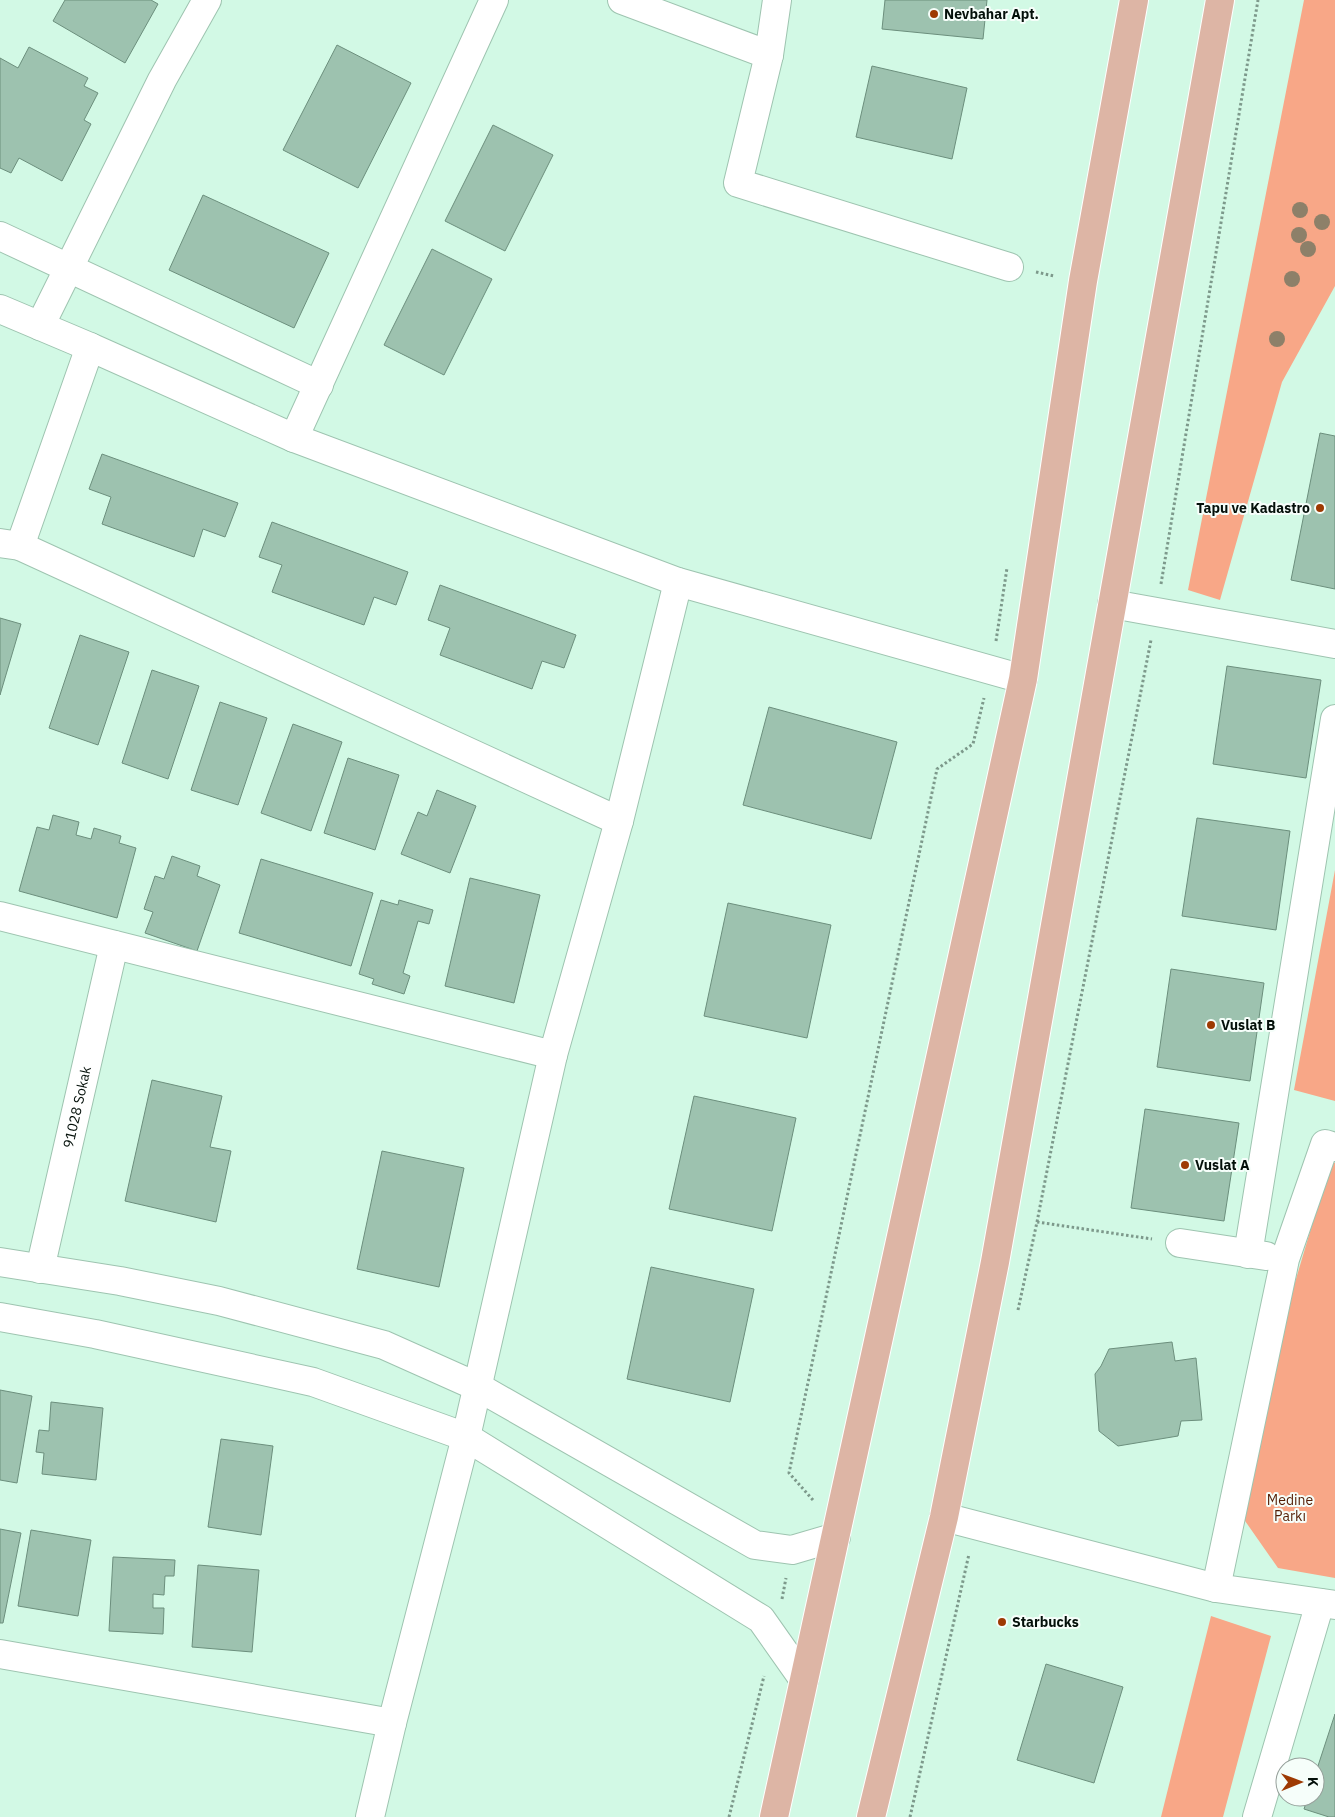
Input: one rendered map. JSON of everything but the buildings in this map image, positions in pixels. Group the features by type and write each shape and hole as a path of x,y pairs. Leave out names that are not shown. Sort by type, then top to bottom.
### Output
{"main road":[{"path":"774,1817 1023,679 1083,281 1134,0"},
{"path":"871,1817 944,1517 1001,1226 1220,0"}],"street":[{"path":"40,326 162,80 207,0"},
{"path":"294,438 494,0"},
{"path":"622,0 769,55"},
{"path":"777,0 769,55 738,182 1009,267"},
{"path":"0,236 319,384"},
{"path":"0,309 294,438 678,582 1023,679"},
{"path":"90,348 10,544 619,821"},
{"path":"370,1817 392,1723 466,1437 553,1055 619,821 678,582"},
{"path":"1112,604 1335,644"},
{"path":"1248,1254 1335,719"},
{"path":"0,916 553,1055"},
{"name":"91028 Sokak","path":"40,1268 114,944"},
{"path":"1216,1588 1285,1259 1325,1144 1335,1147"},
{"path":"1180,1243 1285,1259"},
{"path":"0,1262 120,1281 219,1301 384,1345 478,1387 755,1546 792,1550 836,1537"},
{"path":"0,1317 95,1334 313,1382 466,1437 761,1619 804,1680"},
{"path":"944,1517 1216,1588 1328,1604 1257,1817"},
{"path":"0,1654 392,1723"}],"path":[{"path":"1016,1319 1037,1222 1157,612 1258,0"},
{"path":"1053,286 1054,276"},
{"path":"816,1504 789,1473 937,769 973,744 991,670 1008,562"},
{"path":"1037,1222 1180,1243"},
{"path":"910,1817 974,1525"},
{"path":"729,1817 774,1638 792,1550"}],"green space":[{"path":"1304,0 1335,0 1335,286 1282,382 1220,600 1188,590"},
{"path":"1335,870 1335,1101 1294,1090"},
{"name":"Medine Parkı","path":"1331,1161 1335,1163 1335,1578 1278,1568 1243,1518 1293,1289"},
{"path":"1211,1616 1271,1636 1223,1817 1161,1817"}],"place":[{"name":"Nevbahar Apt.","path":"934,14"},
{"name":"Tapu ve Kadastro","path":"1320,508"},
{"name":"Vuslat B","path":"1211,1025"},
{"name":"Vuslat A","path":"1185,1165"},
{"name":"Starbucks","path":"1002,1622"}]}
